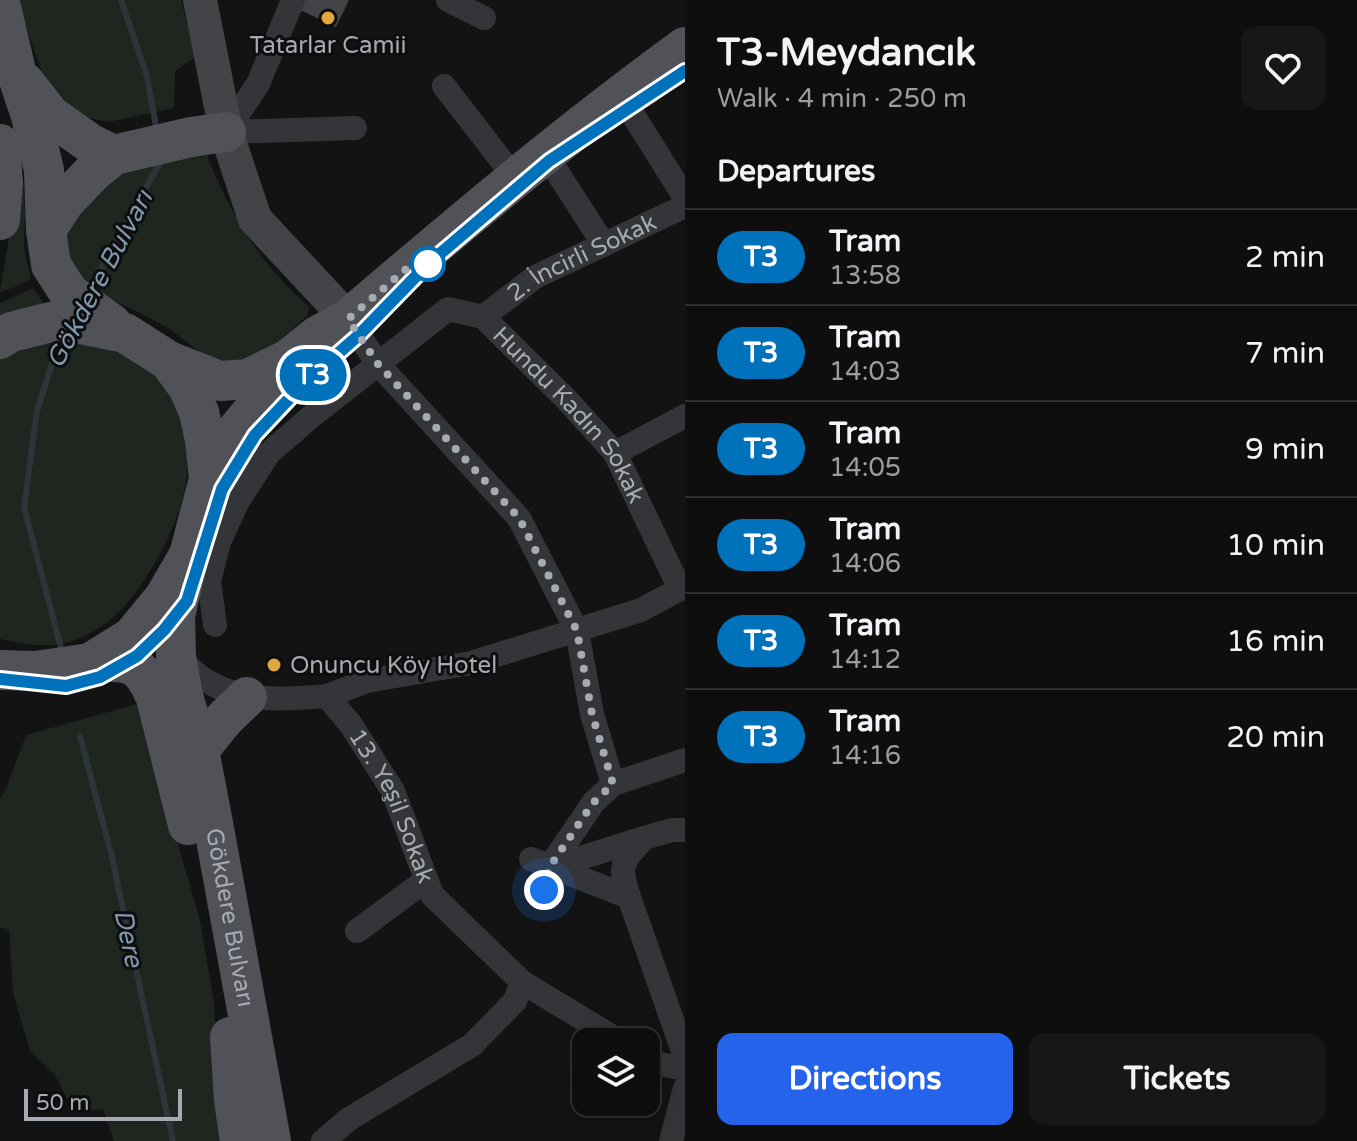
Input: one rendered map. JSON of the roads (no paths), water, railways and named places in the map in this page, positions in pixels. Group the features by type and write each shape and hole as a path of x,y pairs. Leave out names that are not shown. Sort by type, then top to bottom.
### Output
{"main road":[{"path":"200,0 209,134 255,219 348,319"},
{"path":"0,3 44,170 46,230 51,265 64,307"},
{"path":"0,339 64,307 125,333 169,361 220,381 248,379 287,360 317,336 348,319 530,166 685,47"},
{"path":"16,71 50,115 91,144 114,155"},
{"path":"46,230 65,201 114,155 209,134"},
{"path":"0,144 3,183 0,220"},
{"path":"0,670 36,671 90,663 132,637 164,598 189,555 209,479 226,443 253,411 335,336 348,319"},
{"path":"169,361 188,387 199,412 209,479"},
{"name":"Gökdere Bulvarı","path":"189,555 175,616 176,656 183,696 199,750 271,1141"},
{"name":"Gökdere Bulvarı","path":"90,663 116,661 134,665 149,680 156,698 201,877 229,1020 240,1141"},
{"path":"199,750 247,697"}],"street":[{"path":"209,134 258,84 293,0"},
{"path":"448,0 484,18"},
{"path":"444,86 530,166 604,245"},
{"path":"620,94 685,198"},
{"path":"209,134 355,128"},
{"name":"2. İncirli Sokak","path":"483,317 535,277 685,206"},
{"name":"Hundu Kadın Sokak","path":"378,364 448,309 483,317 567,400 615,453 682,590"},
{"path":"348,319 378,364 519,518 577,631 592,714 613,784"},
{"path":"215,625 209,581 219,542 238,501 269,453 378,364"},
{"path":"615,453 685,416"},
{"path":"176,656 209,683 247,697 295,699 327,696 367,681 471,663 641,610 682,590"},
{"name":"13. Yeşil Sokak","path":"327,696 351,725 393,791 432,895 522,982 598,1028"},
{"path":"541,872 593,803 613,784 685,760"},
{"path":"541,872 644,838 672,830 685,830"},
{"path":"644,838 627,857 622,876 685,1057"},
{"path":"541,872 629,897"},
{"path":"357,931 426,880"},
{"path":"327,1140 349,1119 472,1045 515,1001 522,982"},
{"path":"660,1064 685,1069"},
{"path":"671,1141 685,1088"}],"waterway":[{"name":"Gökdere Bulvarı","path":"121,0 147,76 157,132"},
{"name":"Gökdere Bulvarı","path":"90,289 162,159"},
{"name":"Gökdere Bulvarı","path":"62,652 24,507 37,411 57,348 65,334"},
{"name":"Dere","path":"80,736 111,853 173,1141"}],"tram line":[{"path":"0,679 66,686 100,677 137,656 164,630 187,601 222,489 255,435 303,384 358,336 428,264 549,161 685,71"},
{"name":"T3","path":"0,679 66,686 100,677 137,656 164,630 187,601 222,489 255,435 303,384 358,336 428,264 549,161 685,71"}],"place":[{"name":"Tatarlar Camii","path":"328,18"},
{"name":"Onuncu Köy Hotel","path":"274,665"}]}
